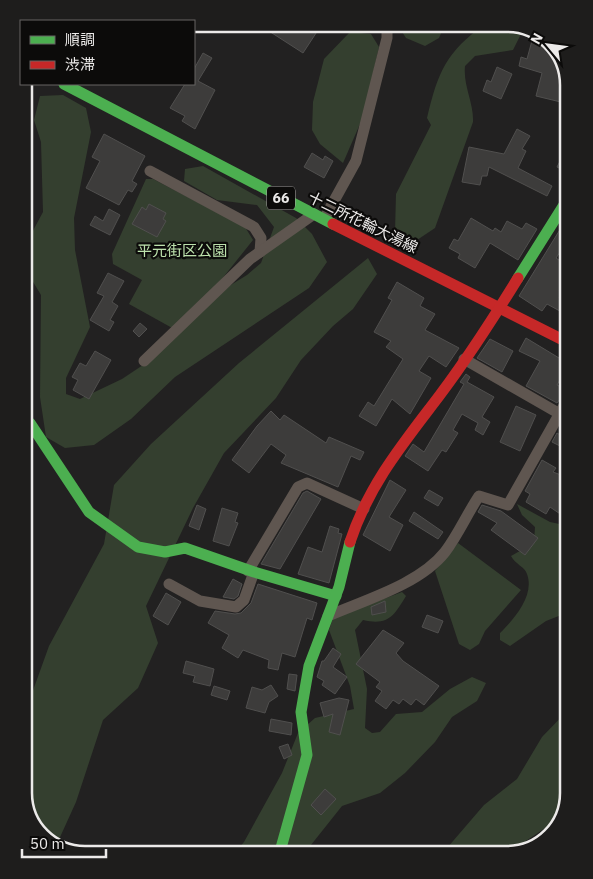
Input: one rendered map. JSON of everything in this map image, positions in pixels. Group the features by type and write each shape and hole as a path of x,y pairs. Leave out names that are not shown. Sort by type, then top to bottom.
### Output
{"street":[{"path":"144,361 260,252 319,217 356,161 387,33"},
{"name":"十二所花輪大湯線","path":"66,85 319,217 560,338"},
{"path":"150,171 254,227 261,238 260,252"},
{"path":"282,846 307,755 301,712 309,666 336,596 355,528 385,467 500,307 560,211"},
{"path":"328,616 382,593 422,572 445,552 479,496 508,505 560,414 464,359"},
{"path":"33,427 89,512 138,547 164,552 185,548 251,571 336,596"},
{"path":"169,584 200,601 236,607 244,600 251,571 298,487 306,482 364,509"}],"green space":[{"path":"349,33 371,34 379,47 363,117 343,163 320,144 312,130 313,102 324,59"},
{"path":"403,33 441,33 439,38 425,46 406,38"},
{"path":"472,34 521,34 513,50 475,56 465,66 473,122 435,228 417,240 395,232 396,194 431,125 427,118 440,75 452,54"},
{"path":"63,95 86,108 91,132 74,218 75,250 90,327 66,378 66,394 80,399 122,379 146,363 208,299 247,275 261,263 274,227 257,205 217,200 184,181 185,169 203,166 296,218 312,234 327,262 309,288 175,377 131,419 94,445 65,448 46,437 40,397 41,295 33,282 33,231 43,212 41,142 34,120 40,96"},
{"name":"平元街区公園","path":"146,179 153,179 245,227 253,240 221,280 174,329 129,304 142,280 113,264 112,254"},
{"path":"368,258 377,274 353,309 333,326 301,360 276,398 224,453 193,508 146,606 158,643 138,688 103,720 76,802 59,839 46,829 37,814 33,801 33,690 49,646 104,544 114,485 151,444 239,363"},
{"path":"517,504 550,522 560,524 560,616 546,621 510,646 500,640 500,633 517,614 526,599 529,582 526,572 511,556 532,544 535,527 522,515"},
{"path":"458,543 521,590 485,631 479,644 470,650 459,644 435,571"},
{"path":"402,592 406,596 398,609 389,618 379,622 363,620 355,630 367,689 365,728 372,733 380,732 396,714 422,712 450,689 472,677 486,683 477,701 452,717 435,742 405,773 380,793 342,806 310,846 241,846 282,773 298,733 315,718 354,709 350,686 329,630 333,618"},
{"path":"560,718 560,801 551,824 520,845 449,846 484,805 517,779 542,737"}],"building":[{"path":"272,33 316,33 303,53"},
{"path":"533,39 547,50 559,72 560,102 536,96 542,73 519,66 521,57 527,59"},
{"path":"203,53 212,58 198,81 215,90 195,129 182,121 185,116 170,108 184,85 195,85 195,67"},
{"path":"497,67 512,74 501,99 483,91 487,80 491,82"},
{"path":"517,129 530,136 522,149 526,151 518,168 552,186 547,196 489,167 487,176 482,176 480,185 462,182 469,147 504,154"},
{"path":"104,134 145,156 132,181 137,184 132,192 128,190 119,205 86,188 100,161 92,157"},
{"path":"312,153 323,160 325,156 333,161 324,178 304,167"},
{"path":"149,204 166,213 163,219 166,221 157,237 132,224 142,207 146,210"},
{"path":"109,209 120,215 110,235 90,225 95,216 103,221"},
{"path":"471,218 493,231 495,228 501,232 507,221 522,229 526,223 537,229 518,260 490,243 475,268 458,258 460,254 449,248 454,239 458,241"},
{"path":"560,230 560,252 556,258 560,261 560,311 547,304 542,311 519,296"},
{"path":"108,273 124,281 112,302 118,306 110,320 114,322 109,331 90,320 104,296 97,293"},
{"path":"397,282 424,298 420,306 435,314 425,330 459,348 446,367 429,356 419,371 431,378 410,414 392,399 376,426 359,416 368,402 374,406 403,359 386,347 391,341 374,332 392,300 388,298"},
{"path":"140,323 147,329 139,337 133,331"},
{"path":"526,338 560,359 560,380 557,385 560,386 560,399 557,403 526,386 540,361 519,351"},
{"path":"490,339 513,351 502,372 477,358"},
{"path":"95,351 111,360 89,399 73,390 78,380 72,377 80,363 86,366"},
{"path":"466,374 470,377 467,382 494,397 482,417 490,422 483,435 475,430 478,423 462,414 453,430 458,433 446,452 442,450 428,471 405,456 413,444 424,452 464,384 460,382"},
{"path":"516,406 536,415 520,451 500,442"},
{"path":"271,411 280,420 284,415 326,443 329,437 364,452 360,460 351,456 338,487 281,463 286,455 271,444 249,473 232,460 257,426"},
{"path":"557,433 560,435 560,446 552,442"},
{"path":"542,460 556,468 553,472 560,475 560,514 550,507 546,514 526,502 530,494 525,491"},
{"path":"390,480 406,490 389,517 403,525 390,551 363,535"},
{"path":"429,490 443,498 438,506 424,498"},
{"path":"307,491 321,499 280,569 261,564 303,493"},
{"path":"197,505 206,509 199,530 189,526"},
{"path":"482,505 501,511 538,538 525,555 491,530 497,523 478,512"},
{"path":"222,508 238,513 235,522 238,523 229,546 213,541"},
{"path":"414,512 443,532 438,539 409,521"},
{"path":"330,526 339,529 338,533 342,534 329,583 298,574 308,547 322,552"},
{"path":"233,579 242,584 238,596 234,599 223,597"},
{"path":"258,584 317,603 312,620 307,618 295,657 282,653 278,670 268,668 269,660 243,650 238,658 222,648 229,635 208,623 215,611 241,613 251,603"},
{"path":"166,593 181,602 168,625 153,616"},
{"path":"385,601 386,612 372,615 371,607"},
{"path":"427,615 443,621 438,633 422,627"},
{"path":"383,630 404,643 396,653 403,661 439,686 424,705 416,699 411,705 403,699 399,704 393,700 386,709 375,701 382,691 376,687 380,682 356,664"},
{"path":"333,648 341,654 333,667 347,677 335,694 322,685 324,681 317,677 322,661 324,661"},
{"path":"186,661 214,669 210,686 193,682 195,676 183,673"},
{"path":"289,674 297,675 295,691 287,689"},
{"path":"271,685 278,696 269,702 265,713 246,708 252,687 262,690"},
{"path":"214,686 230,691 227,700 211,695"},
{"path":"339,698 349,700 340,735 329,732 333,714 324,717 320,703"},
{"path":"271,719 292,723 291,735 269,731"},
{"path":"288,744 292,755 284,759 279,747"},
{"path":"325,789 336,799 321,815 311,805"}],"traffic: fast":[{"path":"66,85 333,224"},
{"path":"518,278 560,211"},
{"path":"33,428 89,512 138,547 165,552 185,548 254,572 336,596"},
{"path":"282,846 307,755 301,712 309,666 339,587 350,542"}],"traffic: jam":[{"path":"333,224 560,338"},
{"path":"350,542 365,505 384,472 465,360 518,278"}]}
